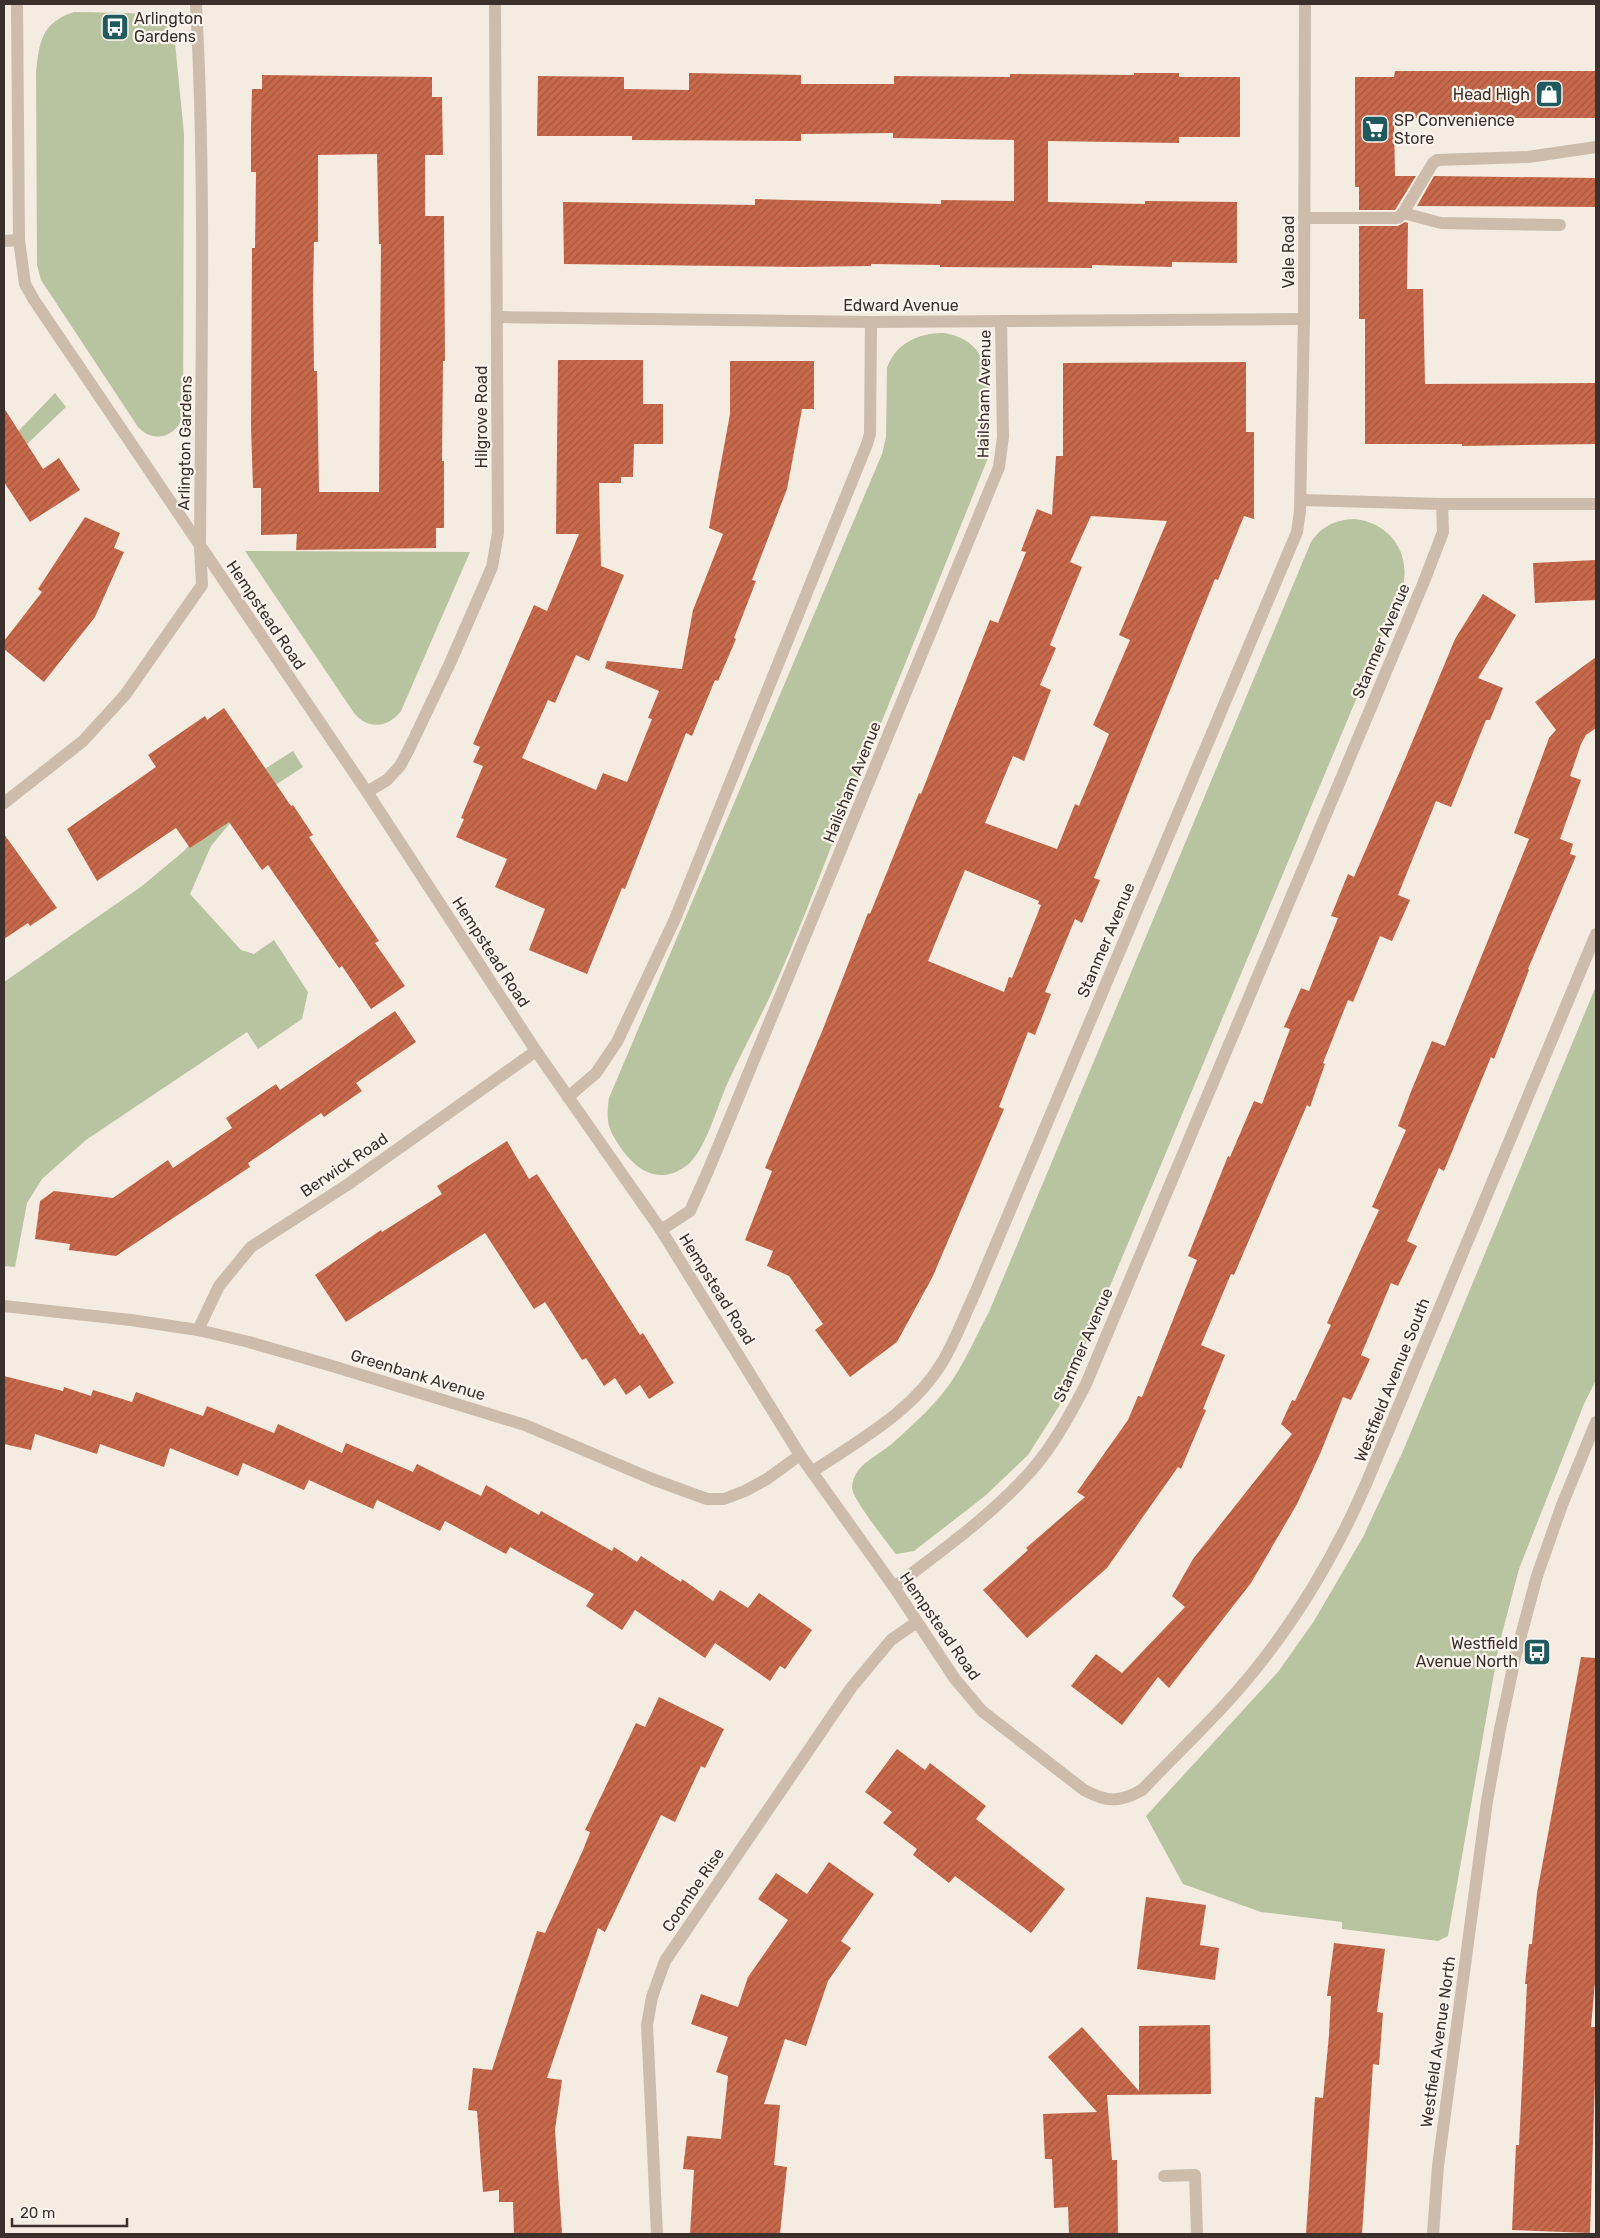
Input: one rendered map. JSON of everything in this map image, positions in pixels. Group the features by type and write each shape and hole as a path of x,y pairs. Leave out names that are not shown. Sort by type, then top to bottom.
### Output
{"street":[{"name":"Hempstead Road","path":"17,4 19,240 21,266 25,284 34,300 367,792 536,1051 661,1230 800,1455 894,1587 955,1679 982,1711 1084,1790 1097,1797 1113,1800 1128,1798 1142,1790"},
{"name":"Arlington Gardens","path":"4,803 83,741 125,696 202,585 200,547 203,273 202,130 196,4"},
{"name":"Hilgrove Road","path":"367,792 387,780 400,766 409,749 452,661 492,567 498,533 495,4"},
{"name":"Vale Road","path":"1301,500 1304,319 1305,4"},
{"path":"1304,218 1398,218 1403,213 1432,163 1437,160 1528,157 1596,147"},
{"path":"1403,213 1441,223 1560,225"},
{"path":"4,242 19,240"},
{"name":"Edward Avenue","path":"498,318 871,322 1304,319"},
{"name":"Hailsham Avenue","path":"661,1230 690,1211 708,1171 998,472 1002,457 1003,437 1001,321"},
{"path":"568,1097 596,1074 617,1042 675,919 864,452 870,434 871,322"},
{"path":"1301,500 1442,504 1596,504"},
{"name":"Stanmer Avenue","path":"812,1472 902,1410 928,1382 943,1361 976,1291 1293,543 1299,522 1301,500"},
{"name":"Stanmer Avenue","path":"894,1587 968,1531 1003,1500 1032,1470 1070,1415 1086,1384 1423,584 1443,532 1442,504"},
{"name":"Westfield Avenue South","path":"1142,1790 1221,1708 1264,1658 1303,1605 1349,1524 1596,934"},
{"name":"Berwick Road","path":"198,1330 220,1286 251,1247 347,1185 536,1051"},
{"name":"Greenbank Avenue","path":"4,1306 132,1320 198,1330 329,1365 525,1425 652,1479 707,1499 724,1499 745,1491 767,1479 800,1455"},
{"name":"Westfield Avenue North","path":"1433,2234 1438,2166 1487,1801 1500,1730 1515,1658 1537,1576 1562,1505 1596,1422"},
{"name":"Coombe Rise","path":"657,2234 648,2025 652,1997 665,1961 851,1688 891,1640 917,1622"},
{"path":"1164,2176 1195,2175 1198,2234"}],"green space":[{"path":"74,12 150,15 168,27 175,43 184,134 183,416 175,429 164,436 157,437 151,435 138,427 41,280 37,265 37,61 41,42 49,27 63,16"},
{"path":"944,333 963,339 976,350 985,365 991,401 988,458 790,950 772,992 728,1082 705,1140 693,1160 686,1166 664,1175 654,1174 635,1164 614,1137 608,1118 609,1098 882,454 886,437 887,368 896,352 909,341 925,335"},
{"path":"55,393 66,407 4,466 4,446"},
{"path":"1354,519 1379,527 1389,534 1396,543 1404,565 1402,590 1061,1403 1028,1455 985,1496 914,1551 896,1554 871,1521 854,1493 852,1488 857,1472 868,1461 890,1446 934,1404 953,1379 989,1312 1311,542 1324,528 1341,521"},
{"path":"245,551 470,552 401,711 390,721 378,725 365,722 354,713"},
{"path":"293,751 303,767 245,805 211,846 190,894 241,950 254,954 274,940 308,992 302,1019 258,1049 247,1032 86,1140 42,1179 27,1203 15,1267 4,1266 4,982 142,886 184,851 230,799 238,786"},
{"path":"1596,986 1596,1380 1584,1404 1519,1569 1499,1645 1448,1936 1438,1941 1342,1929 1342,1922 1261,1912 1183,1884 1146,1816 1278,1672 1314,1621 1363,1537 1403,1451"}],"building":[{"path":"1395,71 1596,71 1596,118 1394,118 1395,176 1416,176 1395,210 1359,210 1359,187 1355,187 1355,77 1394,77"},
{"path":"689,73 801,75 801,84 894,84 894,76 1010,77 1010,74 1134,75 1134,73 1179,73 1179,77 1240,77 1240,137 1179,137 1179,143 1048,141 1048,202 1145,204 1145,201 1237,202 1237,263 1172,262 1172,267 1092,265 1092,268 940,267 940,265 871,264 871,266 800,267 564,264 563,202 755,205 755,199 941,204 941,200 1014,201 1014,140 893,138 893,133 801,134 801,141 632,140 632,136 537,136 538,76 624,77 624,89 689,90"},
{"path":"262,75 432,77 432,97 442,97 443,155 425,155 425,216 444,216 445,361 443,361 442,461 444,461 444,528 436,528 436,548 296,550 297,534 261,535 261,488 253,488 251,427 252,248 255,248 256,172 251,172 251,127 252,89 262,89","holes":["377,154 379,244 381,244 379,492 319,492 317,371 314,371 313,292 314,242 318,242 318,155"]},
{"path":"1434,176 1596,178 1596,207 1417,206"},
{"path":"1405,222 1408,223 1407,289 1423,289 1425,384 1596,383 1596,444 1462,446 1462,444 1365,444 1365,319 1359,319 1359,226 1398,226"},
{"path":"558,360 643,360 643,404 663,404 663,444 634,444 633,477 621,477 621,483 599,483 601,566 624,575 589,661 576,655 555,703 548,700 522,758 596,790 603,773 627,782 652,719 648,718 659,691 605,668 607,661 682,669 693,610 723,534 709,528 730,414 730,361 814,361 814,409 802,409 787,489 752,580 756,581 734,638 736,639 718,681 715,680 692,736 686,733 625,889 622,888 587,974 529,950 545,909 495,887 507,859 456,837 464,819 461,818 483,766 473,762 480,747 473,744 534,605 547,611 579,534 556,534"},
{"path":"1246,362 1246,432 1254,432 1254,519 1244,516 1218,580 1215,579 1094,878 1100,880 1082,923 1075,919 1045,992 1051,994 1035,1035 1028,1032 999,1107 1004,1109 933,1276 897,1342 850,1377 815,1330 823,1324 789,1276 767,1266 773,1251 745,1240 772,1171 765,1168 823,1029 868,913 870,914 919,793 921,794 990,620 998,623 1026,552 1021,551 1037,509 1052,515 1056,456 1063,456 1063,363","holes":["1091,516 1167,521 1119,635 1130,640 1093,725 1109,734 1079,806 1075,804 1057,849 985,823 1013,756 1024,761 1051,690 1040,685 1056,648 1050,645 1082,567 1070,562","965,870 1039,901 1038,904 1041,905 1012,978 1009,977 1004,992 928,961"]},
{"path":"4,408 43,469 59,458 80,490 30,522 4,482"},
{"path":"85,517 120,533 114,548 124,552 95,617 44,682 4,649 4,641 42,592 38,589"},
{"path":"1596,560 1596,600 1535,603 1533,563"},
{"path":"1483,594 1516,615 1478,678 1503,688 1490,720 1486,720 1451,807 1436,801 1398,895 1410,900 1392,941 1380,936 1353,1002 1348,1000 1323,1063 1325,1064 1310,1107 1307,1105 1234,1275 1231,1274 1201,1345 1225,1355 1203,1409 1206,1410 1181,1469 1178,1467 1107,1568 1027,1638 983,1590 1028,1550 1026,1548 1085,1497 1077,1492 1128,1420 1138,1396 1142,1397 1197,1260 1188,1256 1228,1156 1230,1157 1254,1101 1262,1104 1290,1029 1284,1027 1301,988 1309,991 1338,918 1331,916 1348,874 1354,877 1455,639"},
{"path":"1596,657 1596,728 1586,735 1581,744 1570,776 1581,780 1560,839 1573,844 1570,854 1576,856 1528,969 1494,1059 1491,1057 1444,1171 1439,1168 1407,1241 1417,1246 1398,1286 1391,1283 1361,1355 1370,1359 1351,1400 1343,1397 1297,1504 1251,1583 1169,1688 1158,1677 1122,1725 1071,1686 1096,1654 1122,1673 1185,1607 1172,1596 1193,1559 1292,1434 1281,1424 1292,1400 1295,1401 1331,1325 1327,1323 1379,1210 1372,1207 1406,1130 1398,1126 1412,1089 1432,1041 1445,1046 1529,839 1514,833 1549,738 1556,730 1535,702"},
{"path":"224,708 313,835 309,837 379,941 375,943 405,986 371,1009 342,966 339,968 268,865 262,870 229,822 190,848 176,828 97,881 67,829 156,767 148,755 205,716 207,720"},
{"path":"4,834 57,908 30,926 28,923 4,939"},
{"path":"395,1011 416,1042 356,1083 362,1091 324,1117 321,1113 248,1163 250,1167 116,1256 69,1250 70,1244 35,1239 40,1201 54,1191 113,1198 168,1160 173,1168 232,1128 226,1118 276,1084 280,1090"},
{"path":"507,1141 529,1179 537,1174 640,1335 643,1333 674,1383 649,1399 640,1385 626,1395 615,1378 604,1386 586,1358 582,1360 545,1302 534,1309 485,1233 346,1322 315,1275 381,1230 382,1232 442,1194 437,1186"},
{"path":"4,1376 63,1391 64,1387 91,1396 93,1390 132,1402 136,1392 203,1416 207,1406 274,1433 278,1424 342,1453 346,1443 413,1472 417,1464 481,1496 486,1485 539,1515 541,1511 612,1551 614,1547 637,1562 641,1556 681,1582 682,1579 713,1601 720,1590 748,1608 759,1593 812,1630 785,1669 780,1666 770,1681 715,1643 705,1658 635,1610 622,1630 586,1606 594,1594 510,1547 506,1554 445,1521 440,1531 377,1500 373,1509 309,1480 304,1490 243,1463 238,1476 170,1448 164,1467 100,1444 97,1454 35,1434 31,1450 4,1444"},
{"path":"1581,1657 1596,1658 1596,1971 1591,2027 1596,2027 1596,2049 1590,2233 1512,2230 1516,2145 1519,2145 1527,1984 1525,1984 1529,1944 1532,1944 1537,1893"},
{"path":"659,1697 724,1729 705,1768 701,1766 675,1822 661,1815 605,1932 598,1928 547,2078 562,2080 555,2130 562,2234 514,2234 513,2202 499,2202 499,2190 483,2192 477,2111 468,2110 473,2068 492,2070 537,1931 545,1933 590,1832 585,1830 636,1723 645,1727"},
{"path":"897,1749 925,1770 930,1763 986,1806 976,1819 1065,1889 1031,1933 955,1876 949,1883 913,1855 917,1849 883,1823 892,1812 865,1792"},
{"path":"829,1862 874,1894 841,1941 851,1948 828,1981 806,2046 785,2039 764,2104 780,2105 774,2165 787,2167 780,2234 690,2234 694,2170 683,2169 687,2136 721,2139 728,2076 716,2072 728,2037 691,2024 701,1994 738,2007 748,1977 788,1920 758,1899 776,1873 807,1894"},
{"path":"1146,1897 1206,1905 1200,1945 1219,1948 1215,1980 1137,1969"},
{"path":"1334,1943 1385,1949 1377,2012 1383,2013 1379,2065 1373,2064 1362,2234 1306,2234 1315,2097 1323,2098 1331,1996 1327,1996"},
{"path":"1210,2025 1211,2094 1107,2095 1112,2160 1117,2160 1118,2234 1069,2234 1068,2207 1054,2208 1052,2159 1045,2159 1043,2114 1097,2112 1048,2057 1082,2027 1139,2091 1139,2026"}],"place":[{"name":"Arlington Gardens","path":"115,27"},
{"name":"Head High","path":"1549,94"},
{"name":"SP Convenience Store","path":"1375,129"},
{"name":"Westfield Avenue North","path":"1537,1652"}]}
